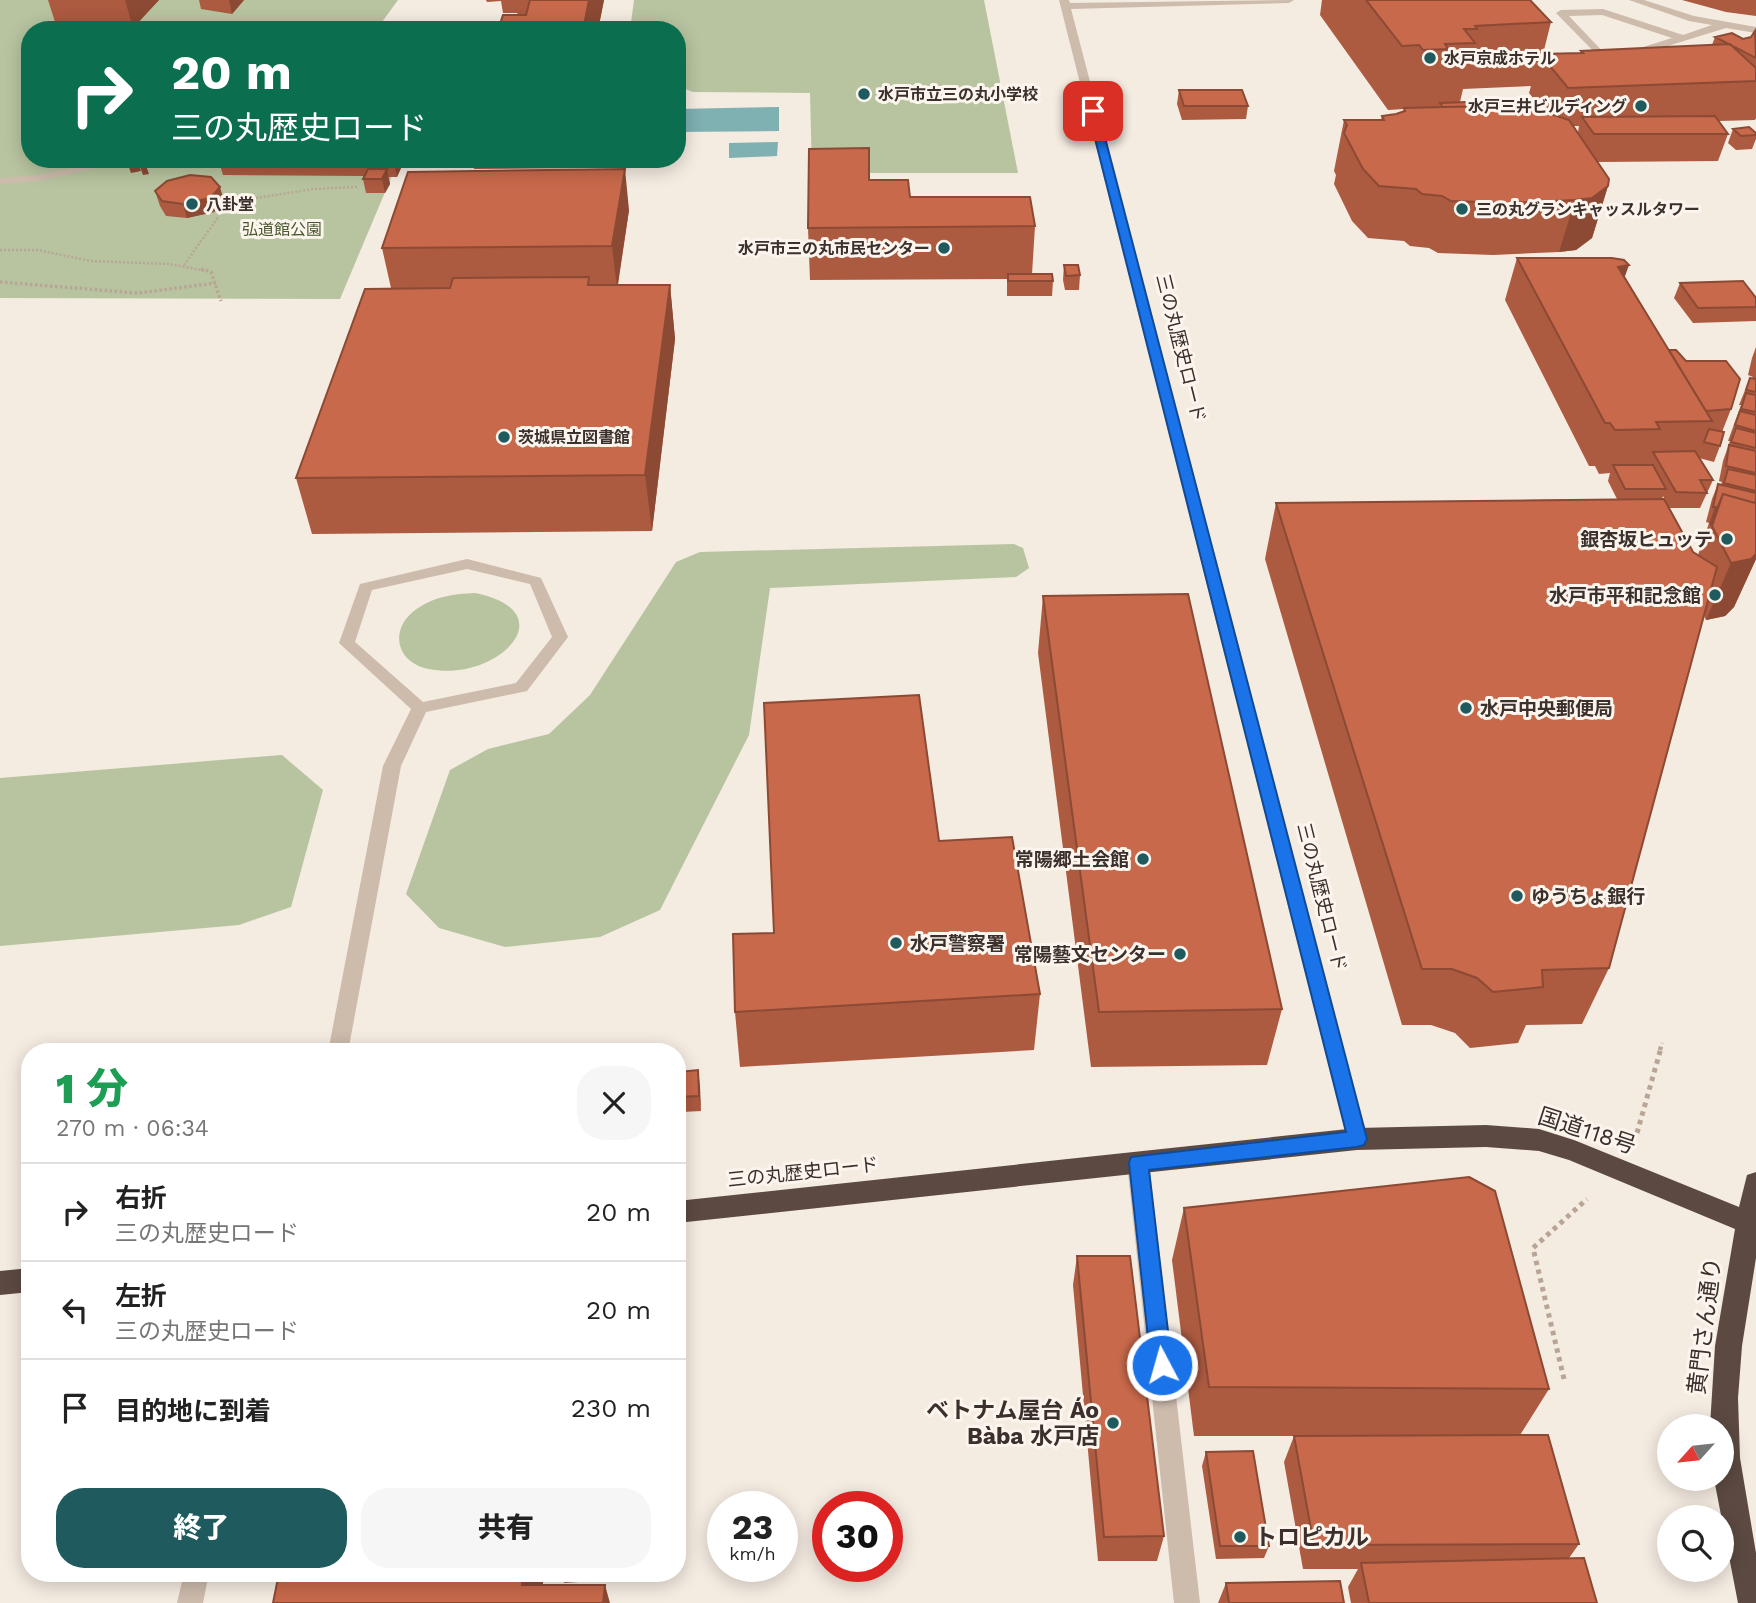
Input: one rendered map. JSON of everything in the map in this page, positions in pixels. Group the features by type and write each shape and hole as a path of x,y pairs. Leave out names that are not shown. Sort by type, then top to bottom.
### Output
{"highway":[{"name":"国道118号","path":"1357,1139 1486,1136 1539,1140 1574,1151 1749,1223"},
{"name":"三の丸歴史ロード","path":"686,1211 1357,1139"},
{"name":"黄門さん通り","path":"1753,1603 1736,1537 1727,1462 1725,1417 1726,1370 1756,1183"},
{"path":"0,1283 21,1281"}],"street":[{"name":"三の丸歴史ロード","path":"1289,0 1065,3 1357,1139"},
{"path":"1634,0 1692,19 1756,30"},
{"path":"1682,38 1603,12 1561,13 1603,58 1625,56 1724,25"},
{"path":"0,181 38,178 88,168"},
{"path":"467,564 536,581 560,637 521,687 420,708 347,643 365,587 467,564"},
{"path":"340,1043 392,766 420,708"},
{"path":"1138,1163 1187,1603"},
{"path":"190,1603 195,1582"}],"path":[{"path":"244,201 313,189 357,187"},
{"path":"184,265 219,216"},
{"path":"0,250 50,252 78,260 100,262 184,265 211,272 221,301"},
{"path":"0,282 138,293 216,283"},
{"path":"1637,1135 1662,1043"},
{"path":"1564,1379 1533,1248 1591,1196"}],"green space":[{"name":"弘道館公園","path":"0,0 398,0 383,21 21,21 21,168 395,168 340,299 0,298"},
{"path":"634,0 984,0 1018,173 812,173 810,93 693,92 686,89 686,21 631,21"},
{"path":"1014,544 1023,548 1029,568 1016,577 770,588 749,735 660,910 600,937 505,947 439,928 406,894 450,770 488,749 549,734 590,695 676,562 700,552"},
{"path":"475,593 502,602 516,615 519,629 512,643 498,656 478,666 454,671 429,669 408,659 402,652 400,634 409,616 438,598"},
{"path":"282,755 323,790 291,907 239,925 0,946 0,778"}],"water":[{"path":"779,107 779,131 686,132 686,109"},
{"path":"778,142 777,156 729,158 729,143"}],"building":[{"path":"530,0 589,0 585,21 501,21 503,15 526,15"},
{"path":"1366,0 1530,0 1551,22 1475,26 1477,29 1464,29 1475,43 1445,44 1448,49 1423,50 1419,45 1402,46"},
{"path":"1755,31 1756,58 1715,37 1732,33 1743,39 1751,37"},
{"path":"1730,44 1756,68 1756,81 1568,88 1540,54 1583,53 1581,51"},
{"path":"1179,90 1242,90 1248,106 1184,106"},
{"path":"1529,99 1539,110 1523,105 1507,106 1503,101"},
{"path":"1496,101 1500,106 1443,107 1440,103"},
{"path":"1523,105 1569,120 1609,179 1608,186 1592,198 1575,200 1508,203 1451,201 1442,196 1422,194 1416,189 1379,186 1363,169 1344,133 1347,125 1344,120 1384,120 1382,116 1405,111 1404,108"},
{"path":"1715,116 1728,134 1594,134 1582,117"},
{"path":"1749,127 1756,135 1741,136 1733,129"},
{"path":"869,148 869,180 908,180 910,197 1030,197 1035,226 808,228 809,149"},
{"path":"368,169 387,169 382,179 363,179"},
{"path":"625,169 612,246 382,248 408,172"},
{"path":"190,175 211,177 220,187 210,198 183,204 162,201 155,191 167,181"},
{"path":"1517,258 1624,260 1629,265 1618,267 1712,421 1656,422 1660,429 1615,430 1610,423 1605,423"},
{"path":"1064,265 1078,265 1080,275 1066,276"},
{"path":"1008,274 1052,274 1053,281 1008,281"},
{"name":"茨城県立図書館","path":"589,277 588,285 670,285 645,475 296,478 365,289 450,288 453,278"},
{"path":"1743,281 1756,298 1756,307 1698,308 1680,283"},
{"path":"1669,350 1676,350 1686,361 1726,361 1740,379 1731,409 1706,411"},
{"path":"1750,378 1756,379 1756,392 1746,390"},
{"path":"1746,393 1756,395 1756,412 1741,409"},
{"path":"1740,411 1756,415 1756,431 1735,425"},
{"path":"1736,428 1756,433 1756,448 1731,442"},
{"path":"1709,429 1724,432 1720,446 1704,442"},
{"path":"1729,445 1756,451 1756,473 1726,466"},
{"path":"1695,451 1713,480 1700,480 1707,493 1676,492 1653,452"},
{"path":"1613,465 1653,465 1666,489 1625,489"},
{"path":"1728,469 1756,475 1756,491 1724,483"},
{"path":"1718,484 1756,493 1756,500 1755,503 1723,494 1710,525 1716,507 1713,507"},
{"path":"1723,494 1755,503 1756,500 1756,554 1751,559 1731,563 1712,526"},
{"path":"1664,499 1693,552 1717,567 1609,968 1542,970 1543,987 1493,992 1477,978 1452,969 1422,969 1276,503"},
{"name":"常陽郷土会館","path":"1188,594 1282,1009 1099,1012 1043,596"},
{"name":"水戸警察署","path":"919,695 939,841 1012,837 1040,994 735,1012 733,934 774,933 764,703"},
{"path":"698,1070 699,1096 686,1097 686,1071"},
{"path":"1469,1177 1495,1191 1549,1389 1209,1387 1184,1208"},
{"name":"ベトナム屋台 Áo Bàba 水戸店","path":"1077,1256 1130,1256 1164,1536 1104,1537"},
{"path":"1548,1435 1579,1544 1314,1545 1294,1436"},
{"path":"1253,1451 1269,1546 1220,1546 1206,1452"},
{"path":"1584,1558 1597,1603 1369,1603 1361,1563"},
{"path":"1340,1581 1344,1603 1229,1603 1226,1583"},
{"path":"277,1582 522,1582 522,1585 605,1585 603,1603 273,1603"}],"place":[{"name":"水戸京成ホテル","path":"1430,58"},
{"name":"水戸市立三の丸小学校","path":"864,94"},
{"name":"水戸三井ビルディング","path":"1641,106"},
{"name":"八卦堂","path":"192,204"},
{"name":"三の丸グランキャッスルタワー","path":"1462,209"},
{"name":"水戸市三の丸市民センター","path":"944,248"},
{"name":"茨城県立図書館","path":"504,437"},
{"name":"銀杏坂ヒュッテ","path":"1727,539"},
{"name":"水戸市平和記念館","path":"1715,595"},
{"name":"水戸中央郵便局","path":"1466,708"},
{"name":"常陽郷土会館","path":"1143,859"},
{"name":"ゆうちょ銀行","path":"1517,896"},
{"name":"水戸警察署","path":"896,943"},
{"name":"常陽藝文センター","path":"1180,954"},
{"name":"ベトナム屋台 Áo Bàba 水戸店","path":"1113,1423"},
{"name":"トロピカル","path":"1240,1537"}],"route":[{"path":"1093,111 1357,1139 1138,1163 1162,1365"}]}
